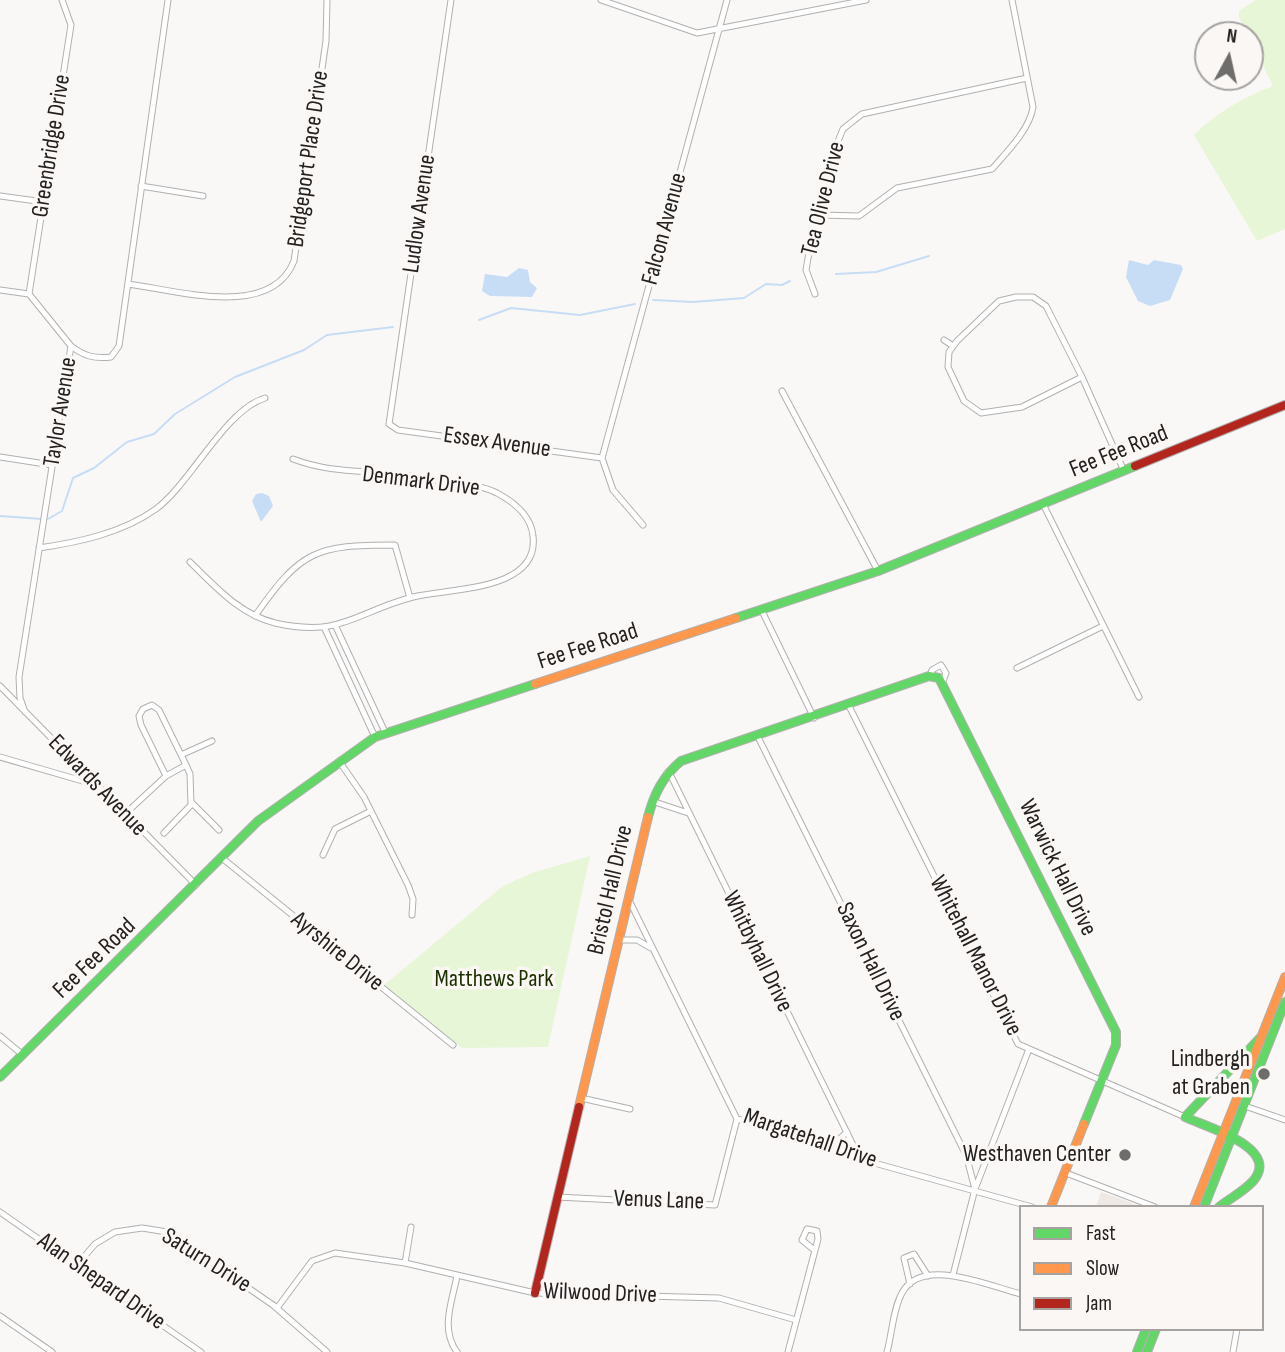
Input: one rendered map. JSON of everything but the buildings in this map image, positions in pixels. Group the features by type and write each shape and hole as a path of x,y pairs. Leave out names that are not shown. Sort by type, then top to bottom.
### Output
{"main road":[{"name":"Fee Fee Road","path":"0,1077 271,810 375,737 878,571 1285,405"},
{"name":"Warwick Hall Drive","path":"849,706 930,676 941,679 1116,1032 1116,1045 1052,1205"},
{"path":"667,773 681,761 849,706"},
{"name":"Bristol Hall Drive","path":"535,1293 652,801 667,773"},
{"path":"1205,1205 1285,977"},
{"path":"1195,1205 1244,1105 1285,1002"},
{"path":"1222,1205 1255,1181 1260,1172 1256,1151 1185,1117 1262,1036"},
{"path":"1137,1352 1145,1331"},
{"path":"1147,1352 1155,1331"}],"street":[{"name":"Greenbridge Drive","path":"29,294 71,25 62,0"},
{"name":"Taylor Avenue","path":"24,712 19,677 71,346 84,355 111,357 119,346 168,0"},
{"name":"Bridgeport Place Drive","path":"128,284 221,297 246,296 274,288 287,276 295,261 326,41 327,0"},
{"name":"Ludlow Avenue","path":"392,428 389,424 451,0"},
{"path":"601,0 697,33 717,32 866,0"},
{"name":"Falcon Avenue","path":"602,458 727,0"},
{"path":"820,215 859,216 897,188 992,169 1032,118 1033,107 1012,0"},
{"name":"Tea Olive Drive","path":"815,294 806,270 836,146 849,120 862,114 1027,78"},
{"path":"141,186 203,196"},
{"path":"0,196 44,202"},
{"path":"0,289 29,294 71,346"},
{"path":"1082,377 1022,407 998,413 981,413 964,401 948,367 953,346 999,301 1033,297 1046,306 1082,377 1125,471"},
{"path":"943,340 953,346"},
{"path":"782,391 878,571"},
{"path":"39,548 89,540 158,507 244,410 265,398"},
{"name":"Essex Avenue","path":"392,428 602,458"},
{"path":"0,457 52,465"},
{"path":"602,458 613,490 643,525"},
{"name":"Denmark Drive","path":"293,459 342,472 398,474 476,486 510,501 521,511 532,530 534,545 529,559 505,579 480,588 448,590 410,598"},
{"path":"1043,504 1139,697"},
{"path":"190,562 230,600 255,616 273,622 325,629 410,598 395,545 344,545 326,548 289,570 255,616"},
{"path":"762,611 814,718"},
{"path":"1017,668 1103,626"},
{"path":"336,627 385,732"},
{"path":"325,629 375,737"},
{"name":"Edwards Avenue","path":"0,686 196,885"},
{"path":"164,833 190,807 191,802 186,765 159,709 152,705 143,709 139,716 166,776"},
{"name":"Whitehall Manor Drive","path":"849,706 1018,1044 1185,1117"},
{"name":"Saxon Hall Drive","path":"758,737 961,1144 975,1189"},
{"path":"181,755 212,741"},
{"path":"0,757 96,785"},
{"path":"339,761 371,811 412,893 412,915"},
{"path":"125,814 166,776 186,765"},
{"name":"Whitbyhall Drive","path":"667,773 673,778 860,1159"},
{"path":"652,801 688,813"},
{"path":"191,802 219,830"},
{"path":"323,855 335,829 371,811"},
{"name":"Ayrshire Drive","path":"222,858 453,1045"},
{"name":"Margatehall Drive","path":"629,900 737,1119 784,1130 860,1159 1026,1205"},
{"path":"619,940 636,940 654,949"},
{"path":"0,1036 23,1055"},
{"path":"953,1275 975,1189 1029,1049"},
{"path":"581,1098 631,1109"},
{"path":"1244,1105 1285,1120"},
{"name":"Venus Lane","path":"557,1198 715,1205 737,1119"},
{"path":"828,1148 847,1132"},
{"path":"1066,1173 1150,1205"},
{"name":"Alan Shepard Drive","path":"0,1212 201,1352"},
{"path":"405,1263 411,1227"},
{"name":"Saturn Drive","path":"76,1265 94,1244 115,1232 132,1228 160,1230 185,1243 277,1307 327,1352"},
{"path":"788,1352 813,1249"},
{"name":"Wilwood Drive","path":"277,1307 312,1261 324,1254 346,1254 405,1263 535,1293 719,1298 796,1320"},
{"path":"910,1284 904,1267 904,1258 908,1255 914,1254 920,1259 928,1276"},
{"path":"887,1352 901,1293 910,1284 928,1276 953,1275 1019,1293"},
{"path":"457,1276 447,1327 448,1337 457,1352"},
{"path":"0,1316 52,1352"},
{"path":"1233,1352 1237,1331"}],"shaded area":[{"path":"1101,1192 1137,1205 1097,1205"}],"green space":[{"path":"1256,0 1285,0 1285,229 1257,241 1194,135 1231,106 1273,86 1264,68 1264,21 1241,21 1239,11"},
{"name":"Matthews Park","path":"590,856 548,1047 462,1048 383,986 503,886 532,873"}],"water":[{"path":"1129,260 1148,265 1154,260 1181,265 1183,269 1170,300 1150,306 1138,301 1126,277"},
{"path":"519,268 528,270 530,282 537,288 532,297 490,296 482,291 485,274 507,277"},
{"path":"256,494 269,496 273,506 261,522 252,501"}],"waterway":[{"path":"836,274 876,272 929,256"},
{"path":"653,300 693,302 744,298 766,284 782,285 790,281"},
{"path":"479,320 511,308 580,315 635,304"},
{"path":"48,519 62,511 73,478 94,468 127,442 154,434 175,414 235,377 304,350 327,335 393,327"},
{"path":"0,516 42,519"}],"traffic: fast":[{"path":"736,618 878,571 1135,466"},
{"path":"648,817 660,786 681,761 929,676 939,678 1116,1032 1116,1045 1084,1124"},
{"path":"0,1077 258,821 375,737 535,684"},
{"path":"1205,1205 1285,1002"},
{"path":"1222,1205 1254,1180 1259,1168 1257,1158 1237,1140 1185,1117 1262,1036"},
{"path":"1137,1352 1145,1331"},
{"path":"1147,1352 1155,1331"}],"traffic: slow":[{"path":"535,684 736,618"},
{"path":"579,1107 648,817"},
{"path":"1195,1205 1285,977"},
{"path":"1052,1205 1084,1124"}],"traffic: jam":[{"path":"1135,466 1285,405"},
{"path":"535,1293 579,1107"}],"place":[{"name":"Lindbergh at Graben","path":"1264,1074"},
{"name":"Westhaven Center","path":"1125,1155"}]}
